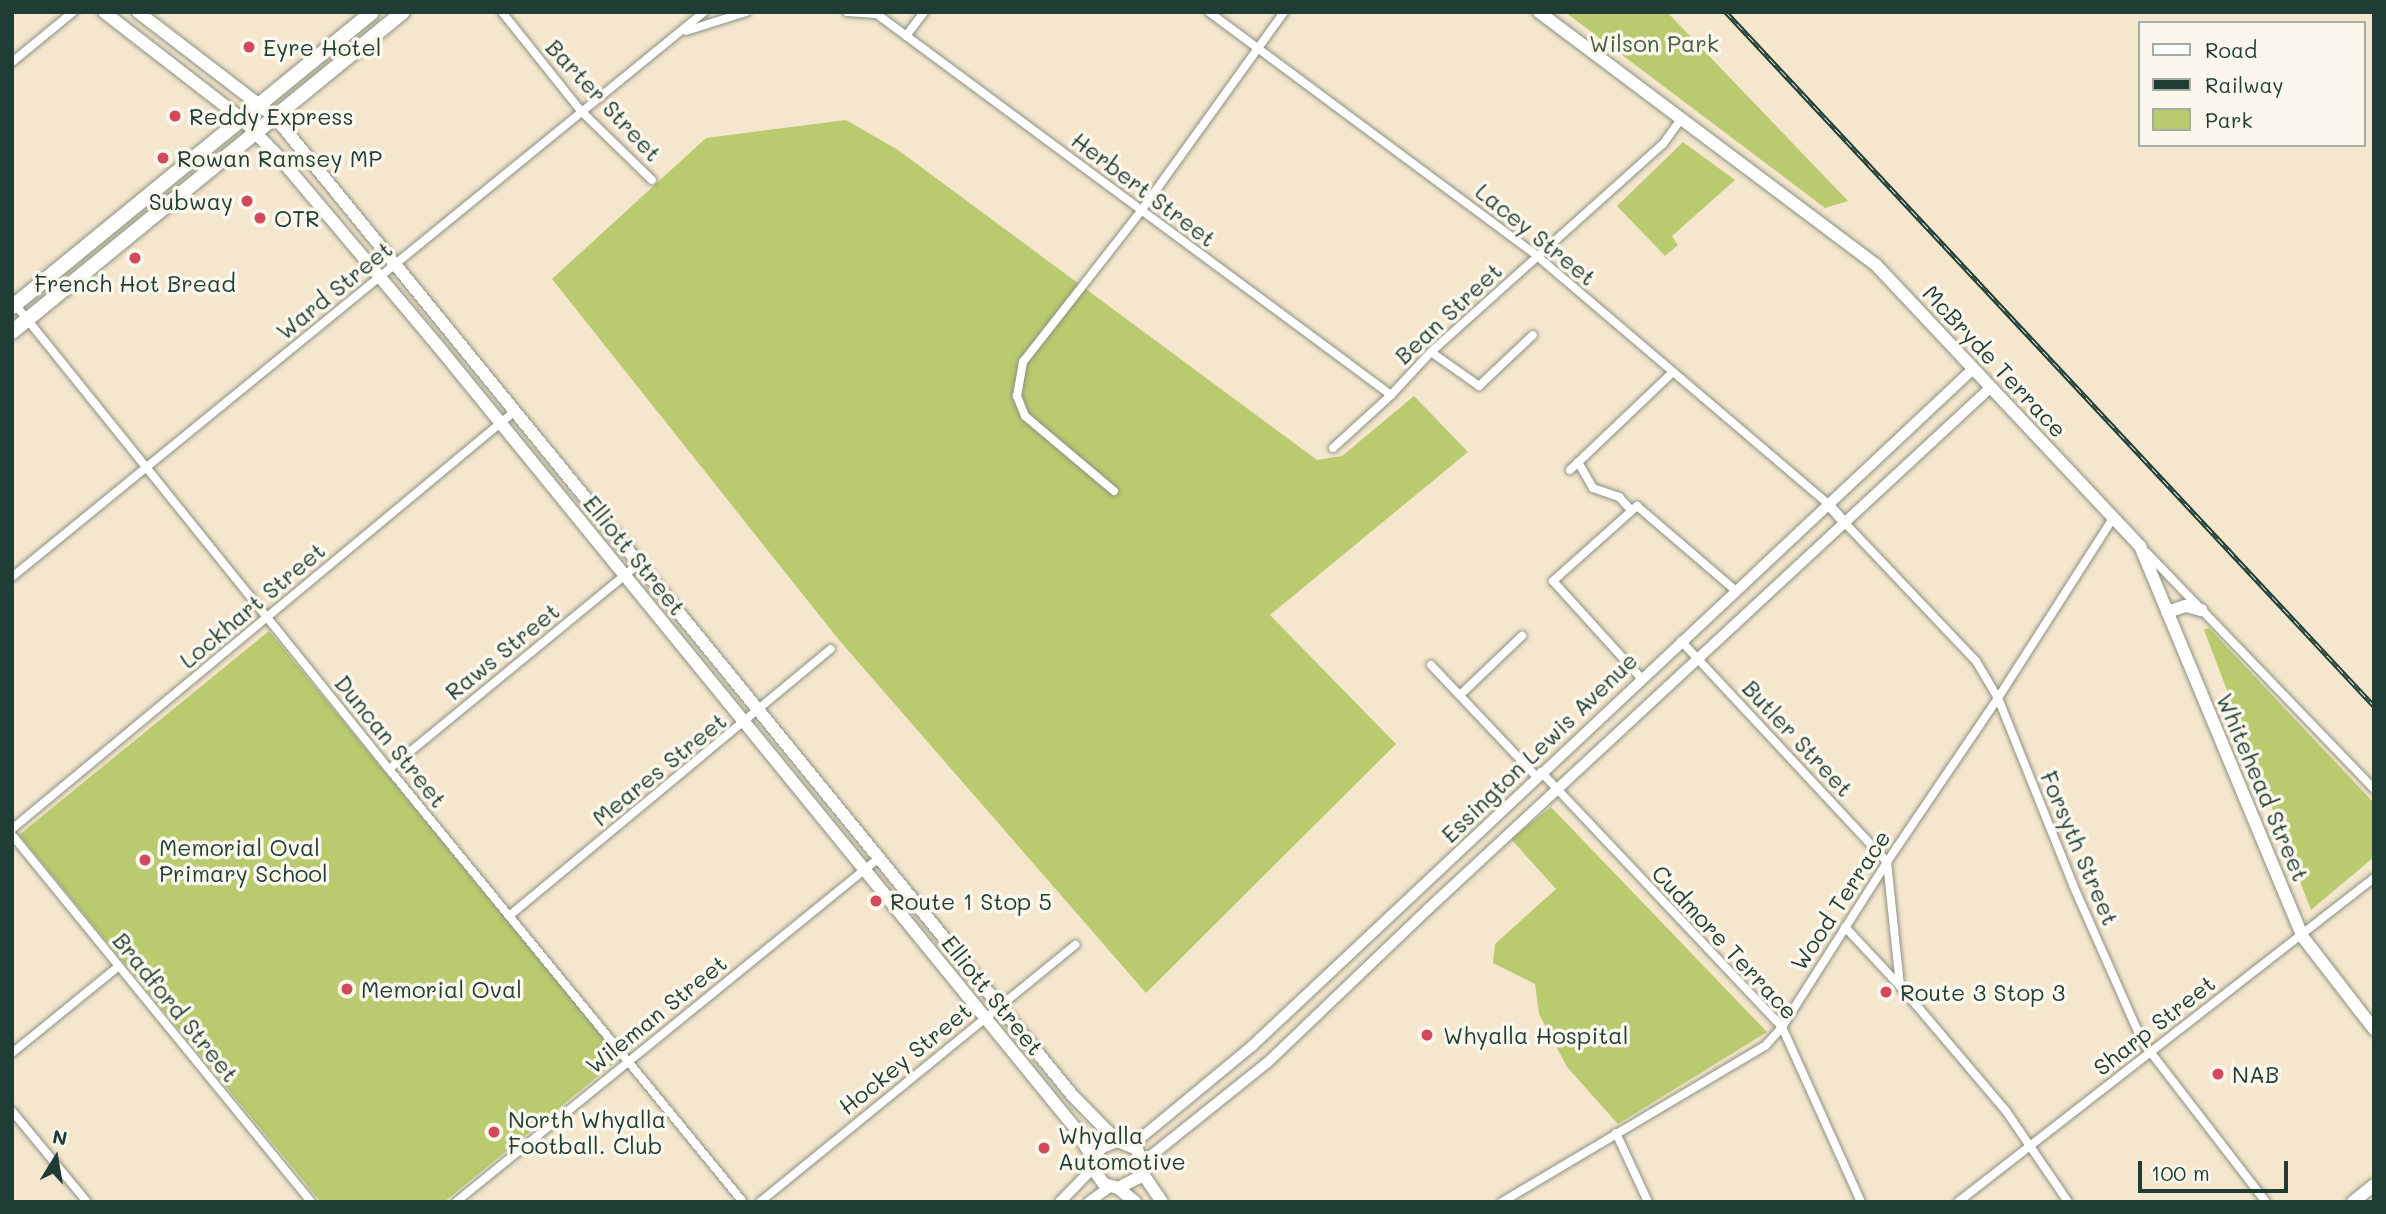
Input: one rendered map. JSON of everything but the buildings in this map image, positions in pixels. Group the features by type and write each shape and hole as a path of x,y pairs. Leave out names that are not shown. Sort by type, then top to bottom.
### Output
{"highway":[{"path":"13,304 372,12"},
{"path":"12,332 403,12"},
{"path":"356,26 369,40"},
{"path":"130,210 142,225"}],"main road":[{"name":"Elliott Street","path":"104,12 256,132 380,277 1076,1128 1094,1164"},
{"name":"Elliott Street","path":"138,12 261,103 275,117 1001,1004 1073,1096 1120,1141"},
{"name":"McBryde Terrace","path":"1539,12 1876,265 2140,546"},
{"name":"Whitehead Street","path":"2140,546 2302,936 2374,1029"},
{"path":"2167,612 2186,606 2201,610"},
{"path":"1135,1202 1099,1179 1094,1164 1102,1147 1120,1141 1137,1149 1142,1167 1162,1202"},
{"path":"1114,1188 1133,1184 1142,1167"},
{"path":"2353,1202 2374,1185"}],"street":[{"path":"12,62 73,12"},
{"name":"Barter Street","path":"502,12 582,111 652,180"},
{"name":"Ward Street","path":"12,578 704,12"},
{"name":"Ward Street","path":"681,33 746,12"},
{"path":"847,12 875,13"},
{"path":"906,36 924,12"},
{"name":"Lacey Street","path":"1209,12 1537,256 1827,503"},
{"path":"1114,491 1025,416 1017,396 1023,362 1141,211 1284,12"},
{"name":"Herbert Street","path":"875,13 1391,395"},
{"name":"Bean Street","path":"1333,448 1391,395 1431,352 1663,144 1681,119"},
{"name":"Duncan Street","path":"13,304 28,319 389,769 743,1202"},
{"path":"1431,352 1479,386 1533,335"},
{"name":"Essington Lewis Avenue","path":"1120,1141 1142,1137 1252,1046 1827,503 1973,369"},
{"path":"1570,470 1673,372"},
{"name":"Essington Lewis Avenue","path":"1142,1167 1268,1063 1557,789 1991,387"},
{"name":"Lockhart Street","path":"12,829 515,411"},
{"path":"1578,462 1593,488 1619,497 1630,509"},
{"path":"1827,503 1844,522"},
{"path":"1641,678 1553,582 1630,509 1637,506 1735,590"},
{"name":"Wood Terrace","path":"1502,1202 1766,1045 1782,1027 2113,518"},
{"name":"Forsyth Street","path":"1844,522 1976,661 1998,698 2073,885 2142,1041 2266,1202"},
{"name":"McBryde Terrace","path":"2140,546 2374,789"},
{"name":"Raws Street","path":"389,769 640,563"},
{"path":"1460,695 1522,636"},
{"name":"Butler Street","path":"1681,641 1887,862"},
{"name":"Meares Street","path":"509,916 831,649"},
{"name":"Cudmore Terrace","path":"1432,665 1557,789 1782,1027 1861,1202"},
{"name":"Bradford Street","path":"12,835 311,1202"},
{"name":"Wileman Street","path":"456,1202 880,857"},
{"path":"1887,862 1900,986"},
{"name":"Sharp Street","path":"1958,1202 2374,878"},
{"path":"1845,927 1900,986 2031,1144 2068,1202"},
{"name":"Hockey Street","path":"760,1202 1075,945"},
{"path":"12,1053 118,967"},
{"path":"12,1111 87,1202"},
{"path":"1616,1133 1648,1202"},
{"path":"1060,1202 1094,1164"},
{"path":"1089,1202 1114,1188"}],"green space":[{"name":"Wilson Park","path":"1565,12 1667,12 1848,201 1825,208"},
{"path":"846,120 898,150 1317,460 1342,456 1414,396 1468,452 1270,615 1396,744 1146,993 839,640 552,279 706,138"},
{"path":"1683,142 1735,180 1672,236 1678,245 1665,256 1617,206"},
{"path":"2209,628 2374,803 2374,857 2311,910 2204,630"},
{"path":"269,631 620,1058 444,1202 321,1202 19,835"},
{"path":"1551,807 1767,1032 1618,1124 1567,1067 1539,1014 1535,984 1493,963 1495,944 1556,889 1511,839"}],"railway":[{"path":"1726,12 2374,706"}],"place":[{"name":"Eyre Hotel","path":"249,47"},
{"name":"Reddy Express","path":"175,116"},
{"name":"Rowan Ramsey MP","path":"163,158"},
{"name":"Subway","path":"247,201"},
{"name":"OTR","path":"260,218"},
{"name":"French Hot Bread","path":"135,258"},
{"name":"Memorial Oval Primary School","path":"145,860"},
{"name":"Route 1 Stop 5","path":"876,901"},
{"name":"Memorial Oval","path":"347,989"},
{"name":"Route 3 Stop 3","path":"1886,992"},
{"name":"Whyalla Hospital","path":"1427,1035"},
{"name":"NAB","path":"2218,1074"},
{"name":"North Whyalla Football. Club","path":"494,1132"},
{"name":"Whyalla Automotive","path":"1044,1148"}]}
